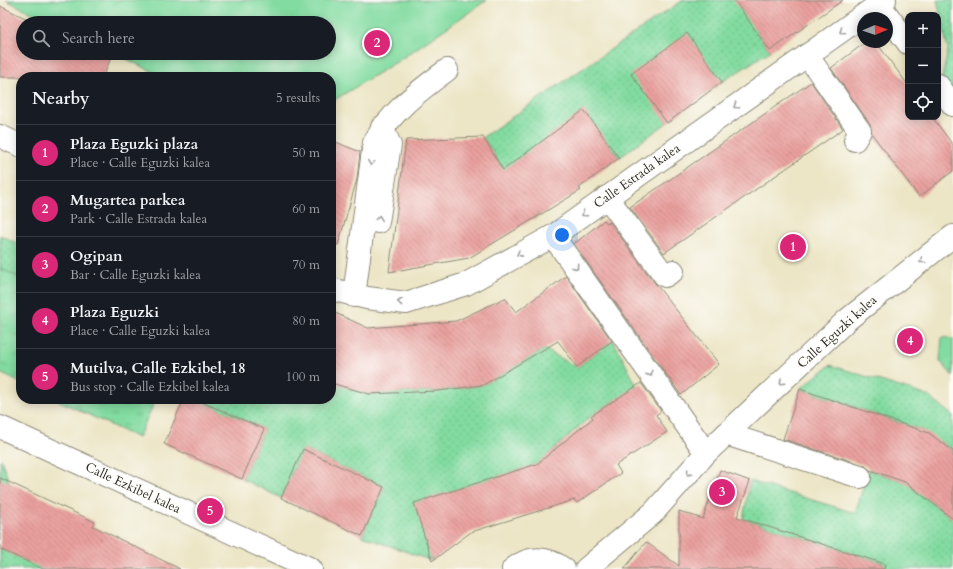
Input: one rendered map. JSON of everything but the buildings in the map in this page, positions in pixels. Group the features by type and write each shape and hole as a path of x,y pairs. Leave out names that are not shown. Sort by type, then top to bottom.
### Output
{"street":[{"path":"882,2 905,38"},
{"name":"Calle Estrada kalea","path":"336,290 360,297 406,303 466,284 553,236 882,2"},
{"path":"807,55 860,131 855,140"},
{"path":"360,297 390,145 382,127 409,98 447,70"},
{"path":"941,89 953,105"},
{"path":"0,136 16,144"},
{"path":"607,197 664,276 673,271"},
{"path":"553,236 706,453"},
{"name":"Calle Eguzki kalea","path":"586,569 652,513 706,453 847,320 953,236"},
{"name":"Calle Ezkibel kalea","path":"0,427 311,569"},
{"path":"726,434 860,477"},
{"path":"513,569 530,559 543,559 555,562 564,569"}],"green space":[{"path":"6,0 487,0 398,61 336,99 336,72 154,72 129,60 336,60 336,16 38,16"},
{"path":"683,0 735,0 770,51 722,82 619,158 584,111 563,199 534,219 483,137"},
{"path":"937,0 953,0 953,97 941,88 948,50 941,12 940,12"},
{"path":"0,235 16,243 16,276 0,268"},
{"path":"0,268 16,276 16,381 0,373"},
{"path":"942,337 953,339 953,376 940,361"},
{"path":"613,340 637,386 591,416 537,464 415,503 432,561 362,536 384,487 303,449 281,498 242,479 264,429 206,404 336,404 336,384 369,394 438,391 483,385 544,349 577,367"},
{"path":"830,365 928,396 953,416 953,451 940,441 905,482 922,430 800,389"},
{"path":"66,404 154,404 138,438"},
{"path":"1,459 9,482 0,502 0,461"},
{"path":"869,470 905,482 953,519 953,569 886,569 883,563 743,519 750,481 855,513"},
{"path":"0,549 45,569 0,569"}],"place":[{"name":"Mugartea parkea","path":"377,43"},
{"name":"Plaza Eguzki plaza","path":"793,247"},
{"name":"Plaza Eguzki","path":"910,341"},
{"name":"Ogipan","path":"722,492"},
{"name":"Mutilva, Calle Ezkibel, 18","path":"210,511"}]}
